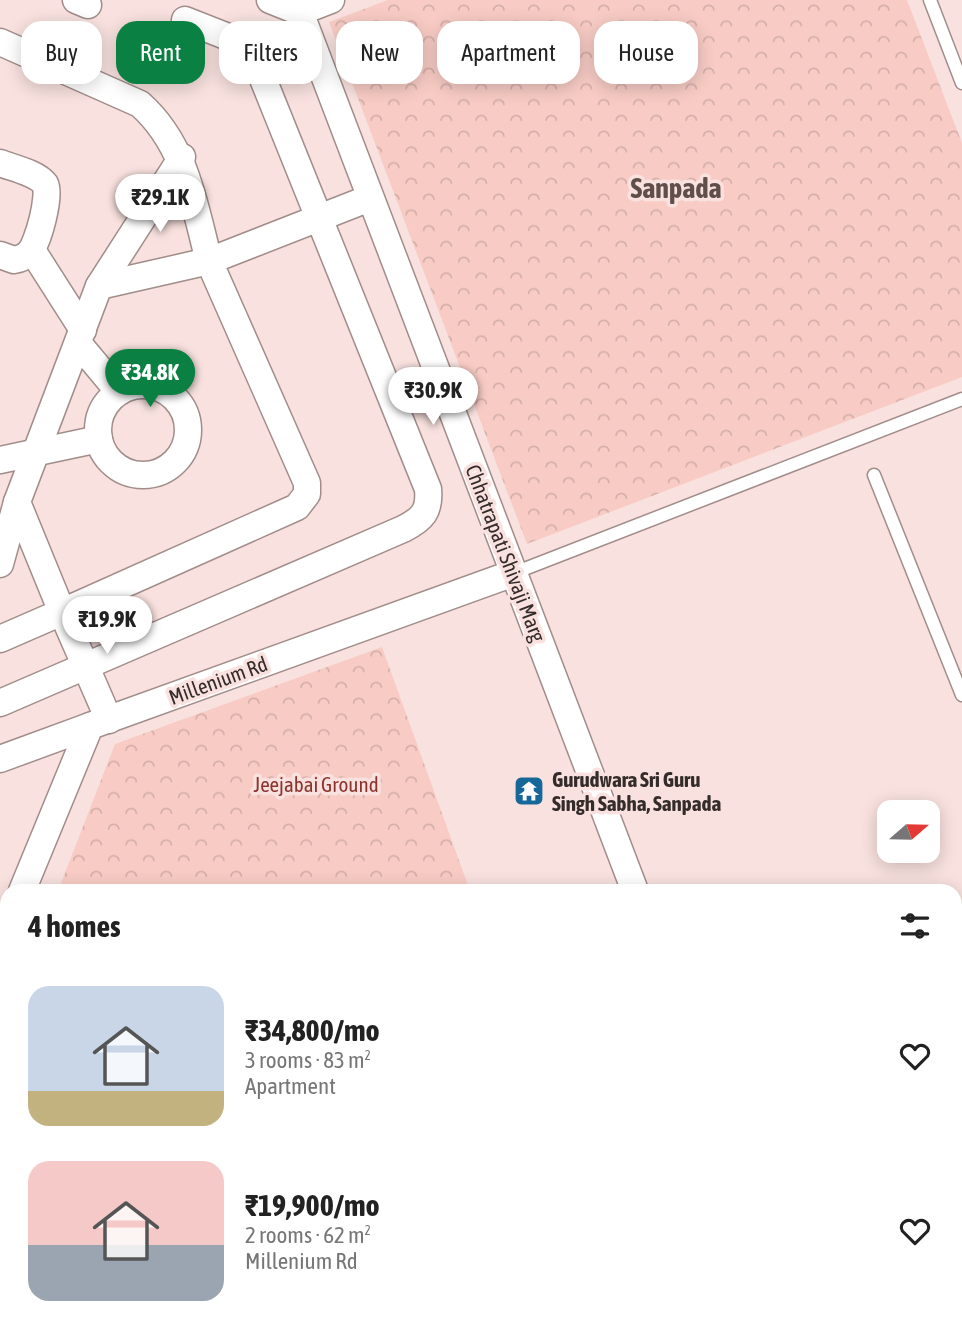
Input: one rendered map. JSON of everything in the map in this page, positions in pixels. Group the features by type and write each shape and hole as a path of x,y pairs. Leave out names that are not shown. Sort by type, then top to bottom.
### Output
{"street":[{"path":"270,0 299,12 331,0"},
{"name":"Chhatrapati Shivaji Marg","path":"299,12 632,884"},
{"path":"0,703 403,529 421,520 429,506 428,489 321,217 246,44 185,20"},
{"path":"0,42 140,104 151,114 181,157 209,261 307,483 307,494 297,508 0,639"},
{"path":"0,564 17,502 99,286 181,157"},
{"path":"0,163 39,178 47,190 32,250 80,336 119,392"},
{"path":"99,286 209,261 370,198"},
{"path":"0,255 14,260 32,250"},
{"path":"139,384 152,385 176,399 188,424 183,452 173,464 160,472 144,475 128,473 115,465 104,453 99,439 98,423 103,408 119,392 139,384"},
{"path":"0,460 99,439"},
{"path":"17,502 85,666 99,723 25,884"},
{"name":"Millenium Rd","path":"0,759 514,573"}],"lane":[{"path":"930,0 962,83"},
{"path":"514,573 962,399"},
{"path":"874,475 962,695"}],"green space":[{"path":"388,0 907,0 962,143 962,377 527,544 353,84 423,84 423,21 336,21 336,40 329,22"},
{"name":"Jeejabai Ground","path":"382,647 467,884 61,884 115,744"}],"place":[{"name":"Gurudwara Sri Guru Singh Sabha, Sanpada","path":"529,791"}],"district":[{"name":"Sanpada","path":"676,188"}]}
